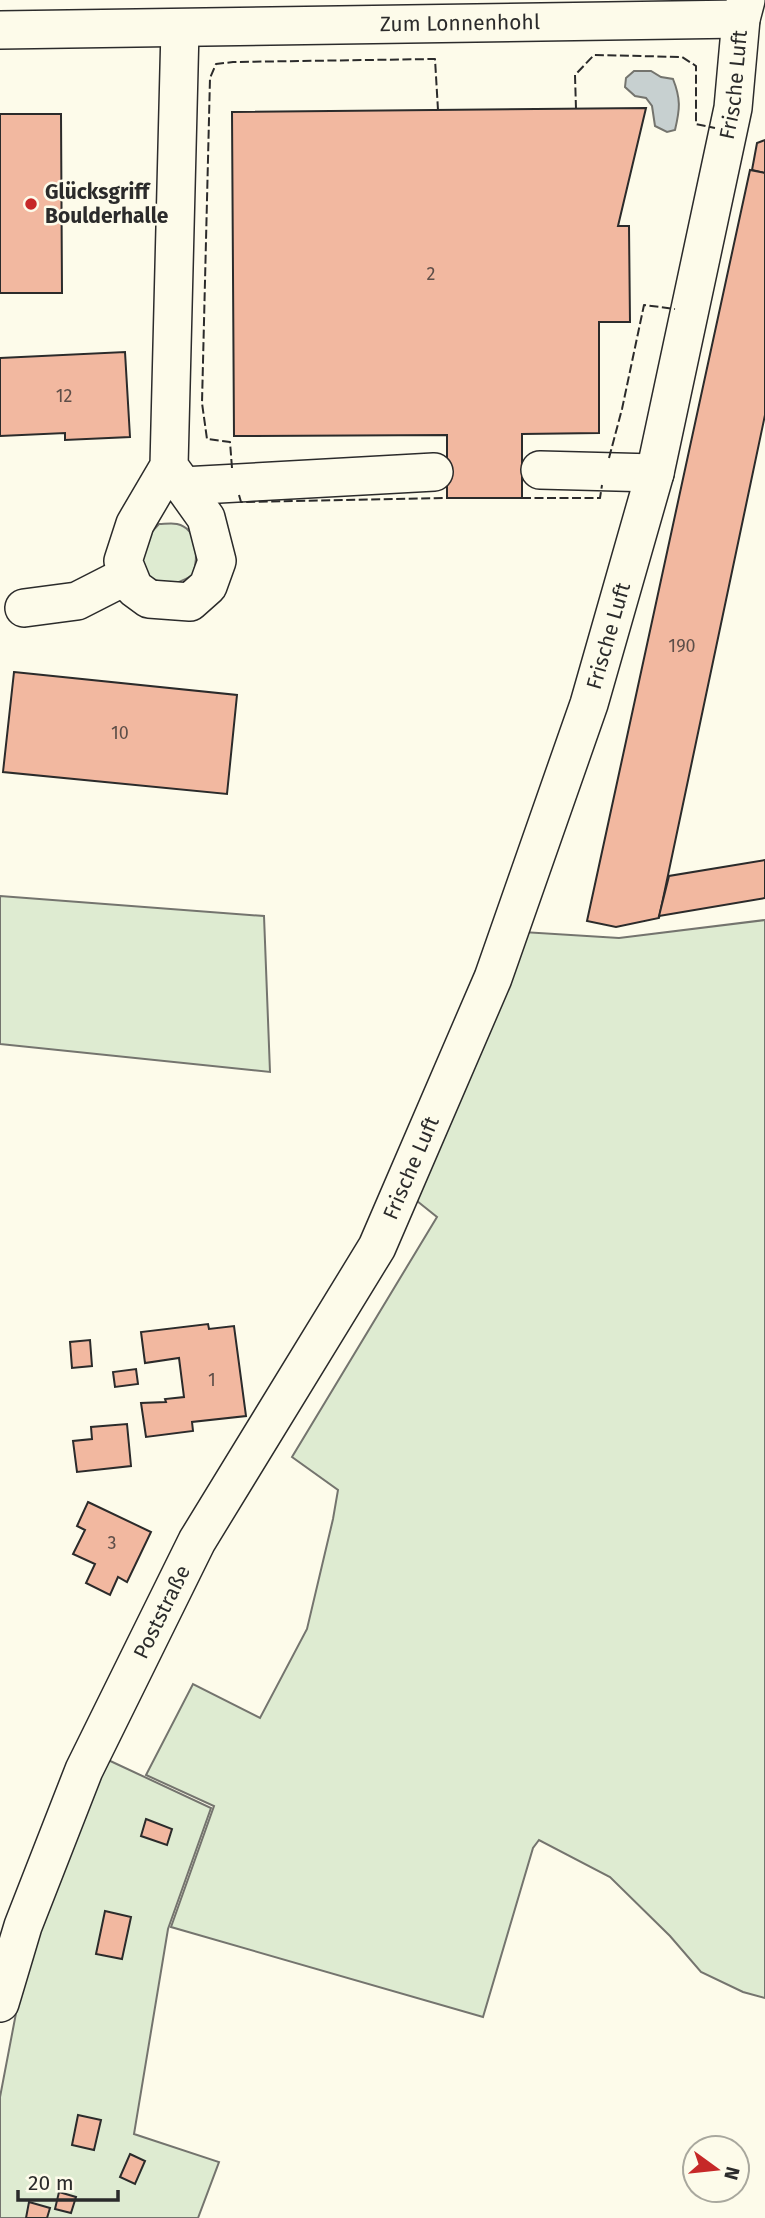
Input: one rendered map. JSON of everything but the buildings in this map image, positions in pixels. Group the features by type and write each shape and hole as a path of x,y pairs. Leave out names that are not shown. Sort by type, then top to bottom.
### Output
{"street":[{"name":"Zum Lonnenhohl","path":"0,30 123,15 180,29 743,9"},
{"name":"Frische Luft","path":"377,1247 498,965 589,704 654,473 733,108 743,9"},
{"path":"180,29 176,476 206,518 216,561 208,586 190,602 149,599 134,589 123,561 135,524 176,476 434,472"},
{"path":"540,470 654,473"},
{"path":"24,608 76,601 128,575"},
{"name":"Poststraße","path":"0,2003 23,1926 84,1770 148,1638 197,1541 377,1247"}],"green space":[{"path":"159,524 184,527 193,538 196,561 193,575 180,582 165,583 146,575 144,547"},
{"path":"0,896 264,916 270,1072 0,1044"},
{"path":"765,920 765,1998 743,1992 701,1972 670,1936 610,1877 539,1840 533,1848 483,2017 171,1927 214,1806 146,1775 193,1684 260,1718 307,1629 338,1490 292,1457 437,1217 412,1197 523,932 619,938"},
{"path":"106,1759 211,1808 168,1929 134,2134 219,2162 198,2218 0,2218 0,2097 17,2008 40,1930"}],"shaded area":[{"path":"634,71 651,71 661,77 673,79 679,104 675,130 667,132 655,126 652,106 646,98 635,96 625,87 626,78"}],"fence":[{"path":"576,109 575,75 594,55 682,57 696,66 696,124 715,128"},
{"path":"232,468 230,442 207,439 202,403 210,78 216,64 435,59 438,110"},
{"path":"609,458 644,305 675,309"},
{"path":"522,498 600,498 602,485"},
{"path":"239,495 241,502 447,498"}],"place":[{"name":"Glücksgriff Boulderhalle","path":"31,204"}]}
